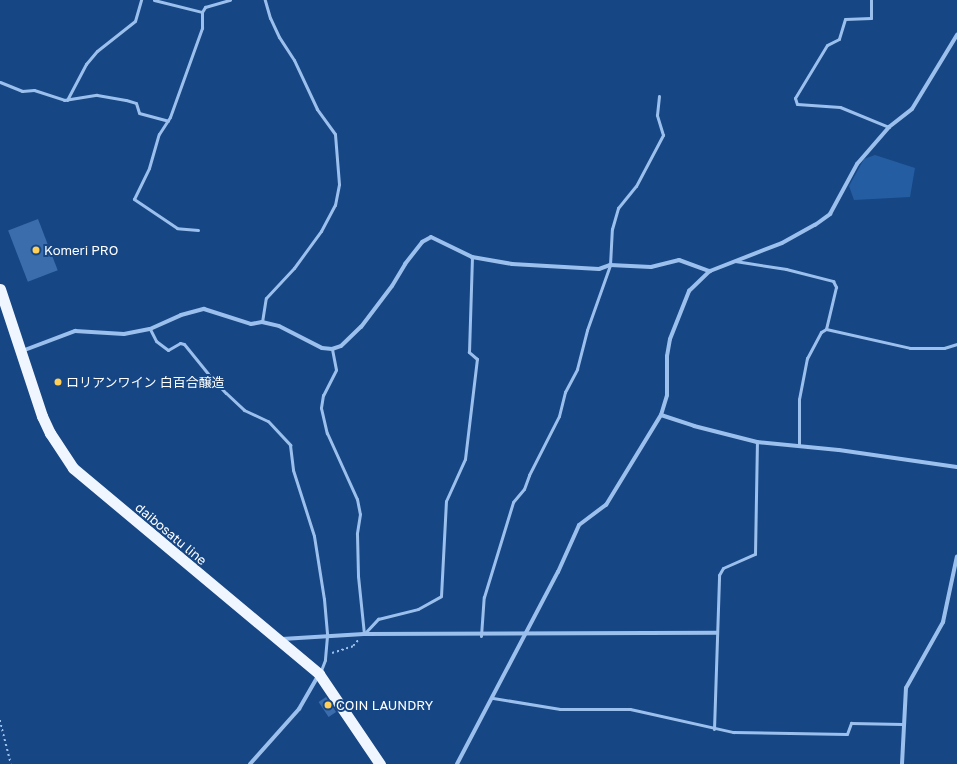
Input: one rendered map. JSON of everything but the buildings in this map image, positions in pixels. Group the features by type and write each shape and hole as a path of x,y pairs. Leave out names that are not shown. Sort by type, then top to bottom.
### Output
{"highway":[{"name":"daibosatu line","path":"0,289 45,422 73,468 319,674 380,764"}],"street":[{"path":"457,764 526,635 579,526 606,505 646,444 661,415 667,395 667,356 670,339 689,291 710,272 782,243 816,225 830,214 857,164 889,127 912,109 957,35"},
{"path":"21,351 75,331 124,334 150,330 181,315 204,309 251,324 262,322 285,328 322,348 332,349 341,346 361,327 422,242 430,238 472,257 512,264 599,269 610,264 651,267 679,260 710,272"},
{"path":"661,415 694,426 757,442 799,446 957,467"},
{"path":"902,764 902,724 906,688 943,622 957,556"},
{"path":"277,639 364,634 481,636 717,633"},
{"path":"250,764 299,709 319,674"}],"lane":[{"path":"67,100 86,64 93,55 135,21 141,0"},
{"path":"154,0 202,12"},
{"path":"202,12 210,6 230,0"},
{"path":"262,322 266,298 294,268 321,231 335,205 339,184 335,134 317,109 294,60 279,37 270,18 265,0"},
{"path":"871,0 871,18 845,19 839,39 827,45 795,98 797,104 840,107 889,127"},
{"path":"198,230 177,228 134,199 149,168 159,134 168,121 202,28 202,12"},
{"path":"0,82 22,91 34,90 67,100 97,95 136,102 139,113 168,121"},
{"path":"481,636 484,597 513,502 524,490 529,475 559,416 565,392 577,369 587,330 610,264 612,229 618,208 636,186 663,135 657,115 659,96"},
{"path":"364,634 378,619 418,609 441,596 446,501 465,459 477,359 469,352 472,257"},
{"path":"735,261 786,269 833,280 836,287 826,329"},
{"path":"799,446 799,398 807,358 821,332 826,329 910,348 944,348 957,344"},
{"path":"150,330 156,341 168,350 180,343 184,344 208,374 244,410 268,421 288,440 293,470 314,536 327,636 325,656 319,674"},
{"path":"332,349 336,370 323,395 321,408 327,433 357,499 360,514 357,534 358,576 364,634"},
{"path":"714,729 719,575 723,568 755,554 757,442"},
{"path":"493,698 560,709 630,709 732,732 847,734 851,723 902,724"}],"path":[{"path":"325,656 353,646 364,634"},
{"path":"0,720 11,764"}],"shaded area":[{"path":"875,155 915,168 910,197 854,200 849,186 864,159"}],"place":[{"name":"Komeri PRO","path":"36,250"},
{"name":"ロリアンワイン 白百合醸造","path":"58,382"},
{"name":"COIN LAUNDRY","path":"328,705"}]}
